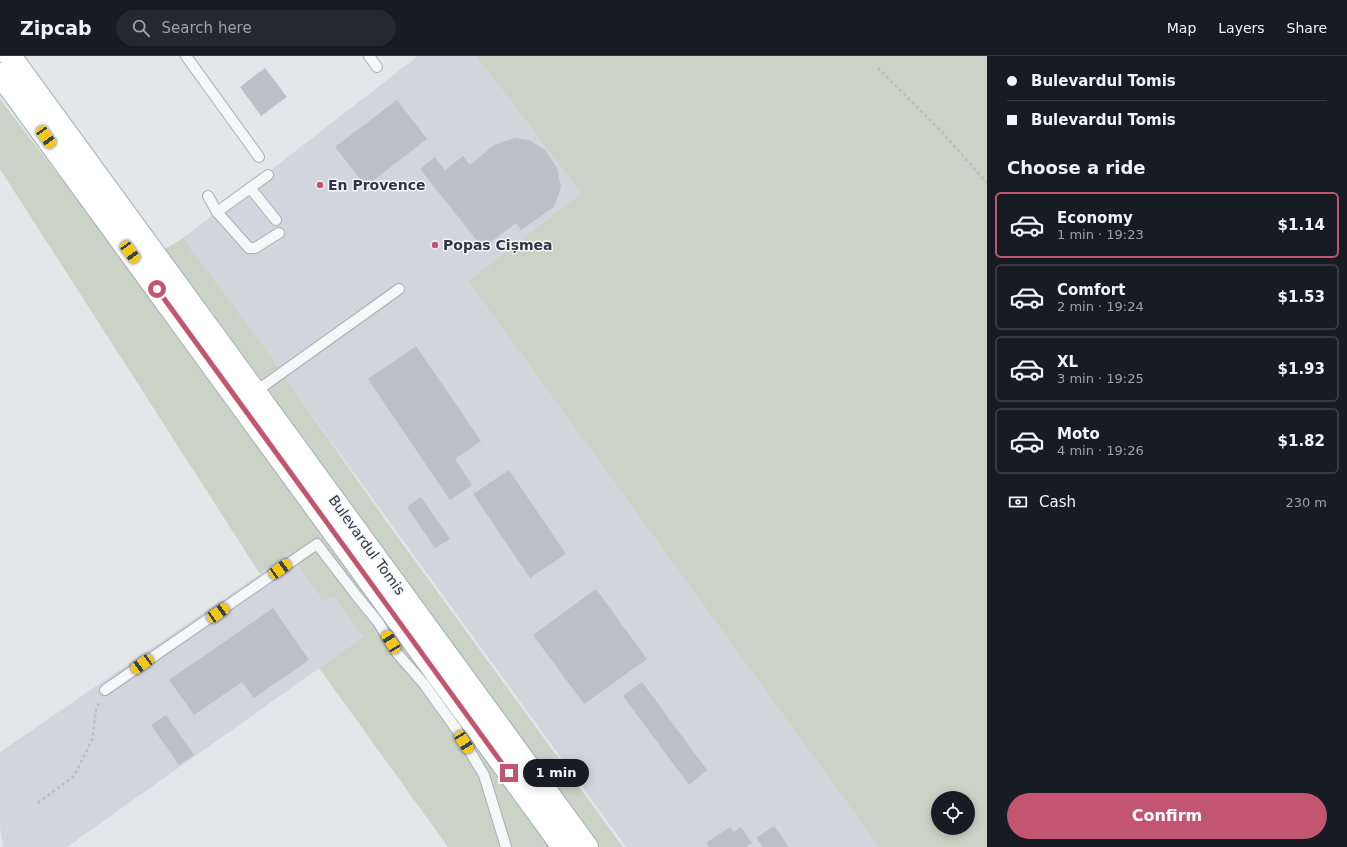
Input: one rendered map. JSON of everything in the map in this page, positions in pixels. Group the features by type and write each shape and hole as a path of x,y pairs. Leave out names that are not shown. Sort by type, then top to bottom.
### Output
{"main road":[{"path":"10,56 138,247"},
{"path":"0,74 138,247"},
{"name":"Bulevardul Tomis","path":"138,247 255,392 587,847"},
{"name":"Bulevardul Tomis","path":"138,247 365,574 564,847"}],"lane":[{"path":"186,56 259,157"},
{"path":"369,56 377,67"},
{"path":"217,212 251,189 268,175"},
{"path":"251,189 276,220"},
{"path":"208,196 217,212 249,248 255,248 279,233"},
{"path":"255,392 399,289"},
{"path":"105,690 318,544 378,622 397,653 424,684 457,730 484,775 506,847"},
{"path":"339,572 365,574"}],"path":[{"path":"878,68 941,131 987,183"},
{"path":"38,803 74,776 92,740 96,710 105,690"}],"shaded area":[{"path":"418,56 476,56 581,193 468,281 879,847 626,847 183,238"},
{"path":"289,552 324,601 334,596 363,637 67,847 3,847 0,827 0,752 260,574"}],"green space":[{"path":"476,56 987,56 987,847 879,847 468,281 581,193"},
{"path":"0,99 131,270 183,238 253,332 394,532 623,847 448,847 319,668 363,637 334,596 324,602 289,552 260,574 0,169"}],"building":[{"path":"265,68 287,97 261,116 240,87"},
{"path":"397,100 427,139 366,186 335,147"},
{"path":"515,138 529,140 545,150 557,168 561,187 554,207 521,230 516,223 483,248 420,169 435,157 445,170 463,156 470,165 494,145"},
{"path":"416,346 481,441 455,459 472,485 450,500 368,379"},
{"path":"509,470 566,554 530,578 473,494"},
{"path":"421,497 450,539 435,548 407,507"},
{"path":"596,589 647,659 584,704 533,635"},
{"path":"273,608 309,660 254,698 242,682 194,715 169,680"},
{"path":"642,682 707,770 689,785 623,696"},
{"path":"166,715 194,755 179,765 151,725"},
{"path":"774,826 789,847 763,847 756,838"},
{"path":"730,827 734,832 741,827 752,843 746,847 709,847 706,843"}],"place":[{"name":"En Provence","path":"320,185"},
{"name":"Popas Cișmea","path":"435,245"}],"route":[{"path":"157,289 509,773"}]}
